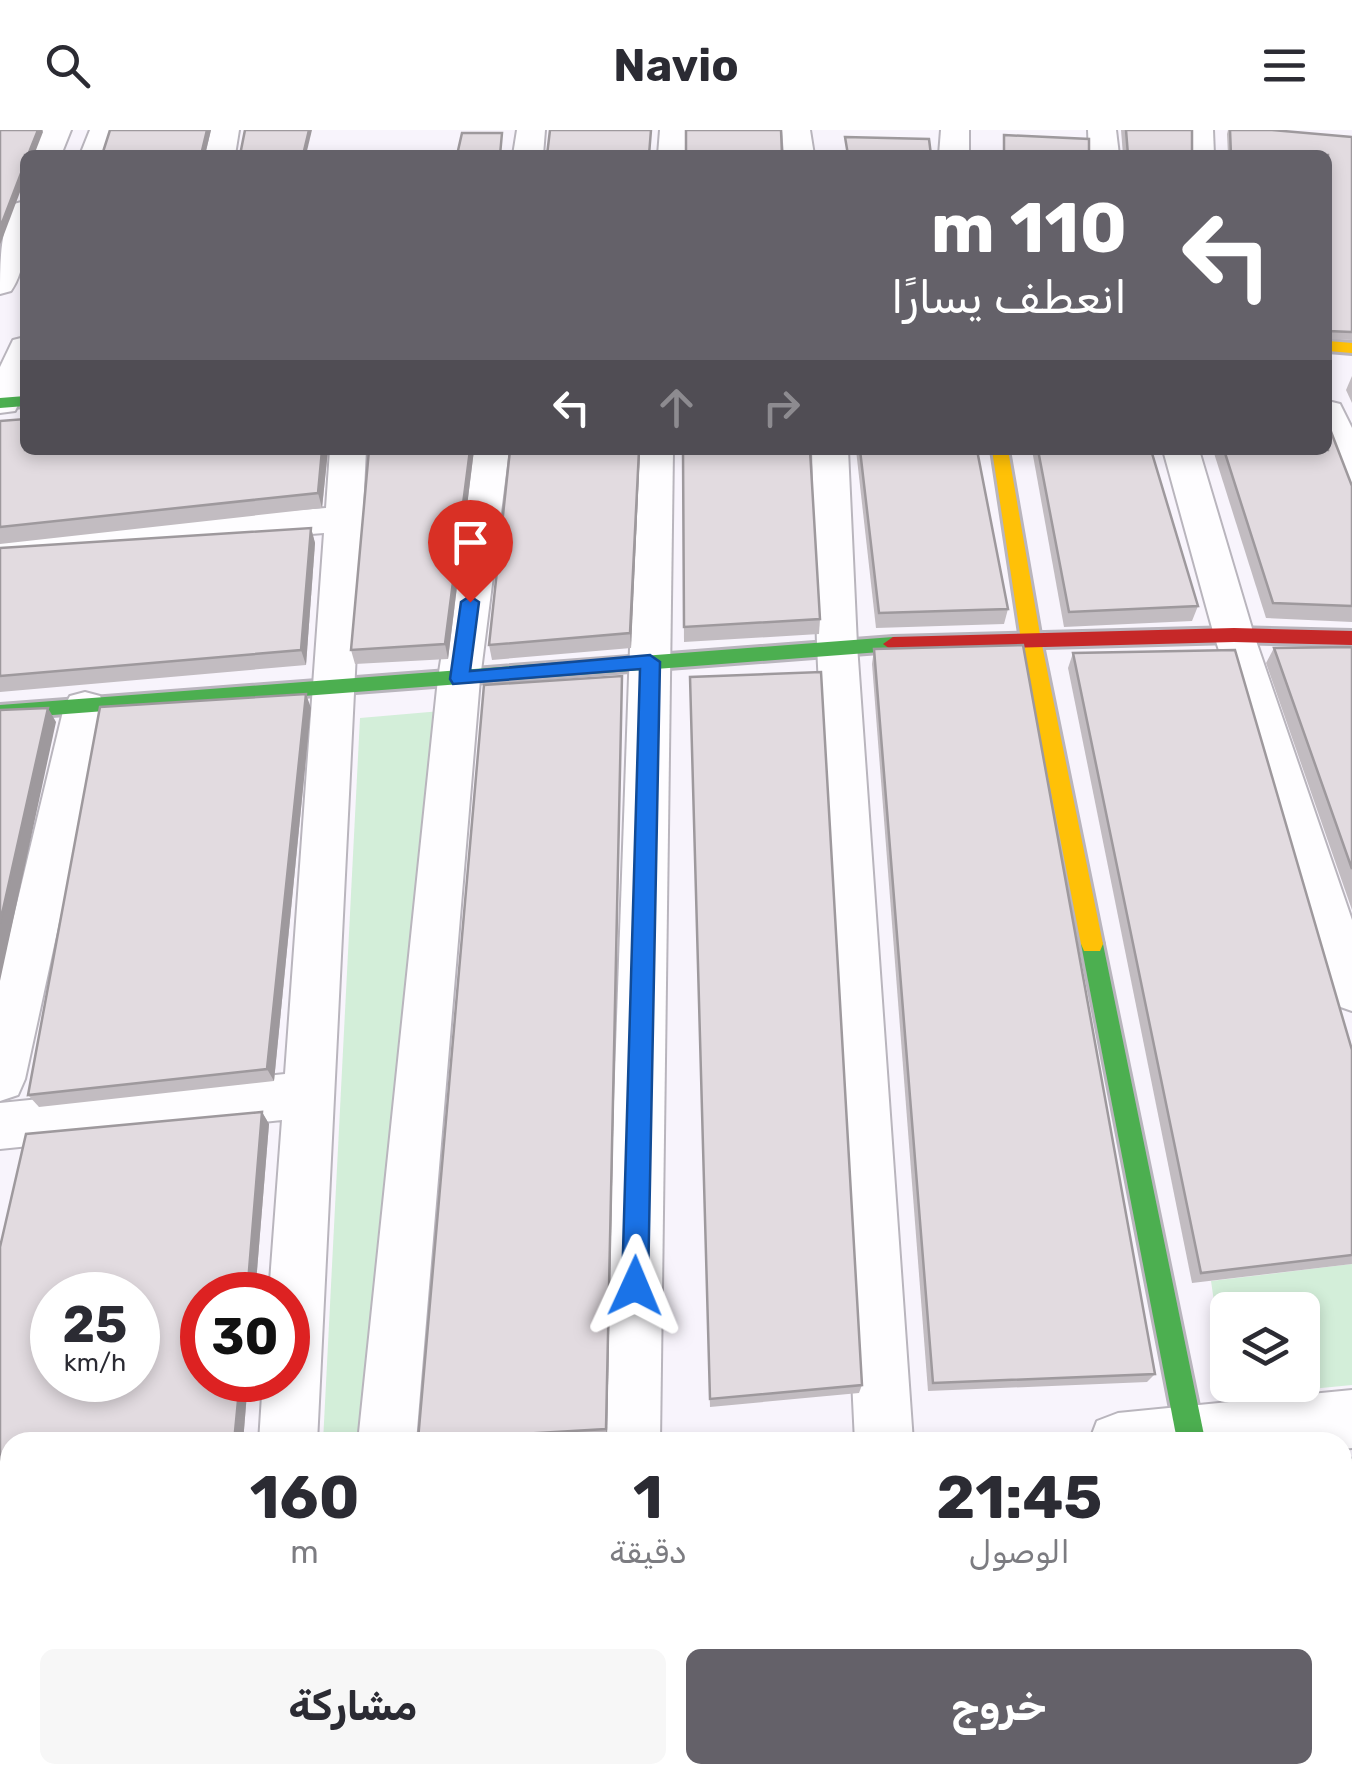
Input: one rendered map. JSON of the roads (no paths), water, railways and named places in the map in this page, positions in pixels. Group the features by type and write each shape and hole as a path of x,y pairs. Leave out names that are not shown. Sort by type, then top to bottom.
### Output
{"street":[{"path":"0,284 20,225"},
{"path":"9,402 20,364"},
{"path":"1332,422 1352,473"},
{"path":"289,1432 348,455"},
{"path":"388,1432 460,679 491,455"},
{"path":"632,1432 656,455"},
{"path":"830,455 837,644 883,1432"},
{"path":"1001,455 1032,640 1189,1432"},
{"path":"1182,455 1234,635 1352,990"},
{"path":"0,546 342,520"},
{"path":"0,712 460,679 837,644 1234,635 1352,638"},
{"path":"0,1079 85,707"},
{"path":"0,1126 309,1094"},
{"path":"1262,1432 1334,1428"}]}
